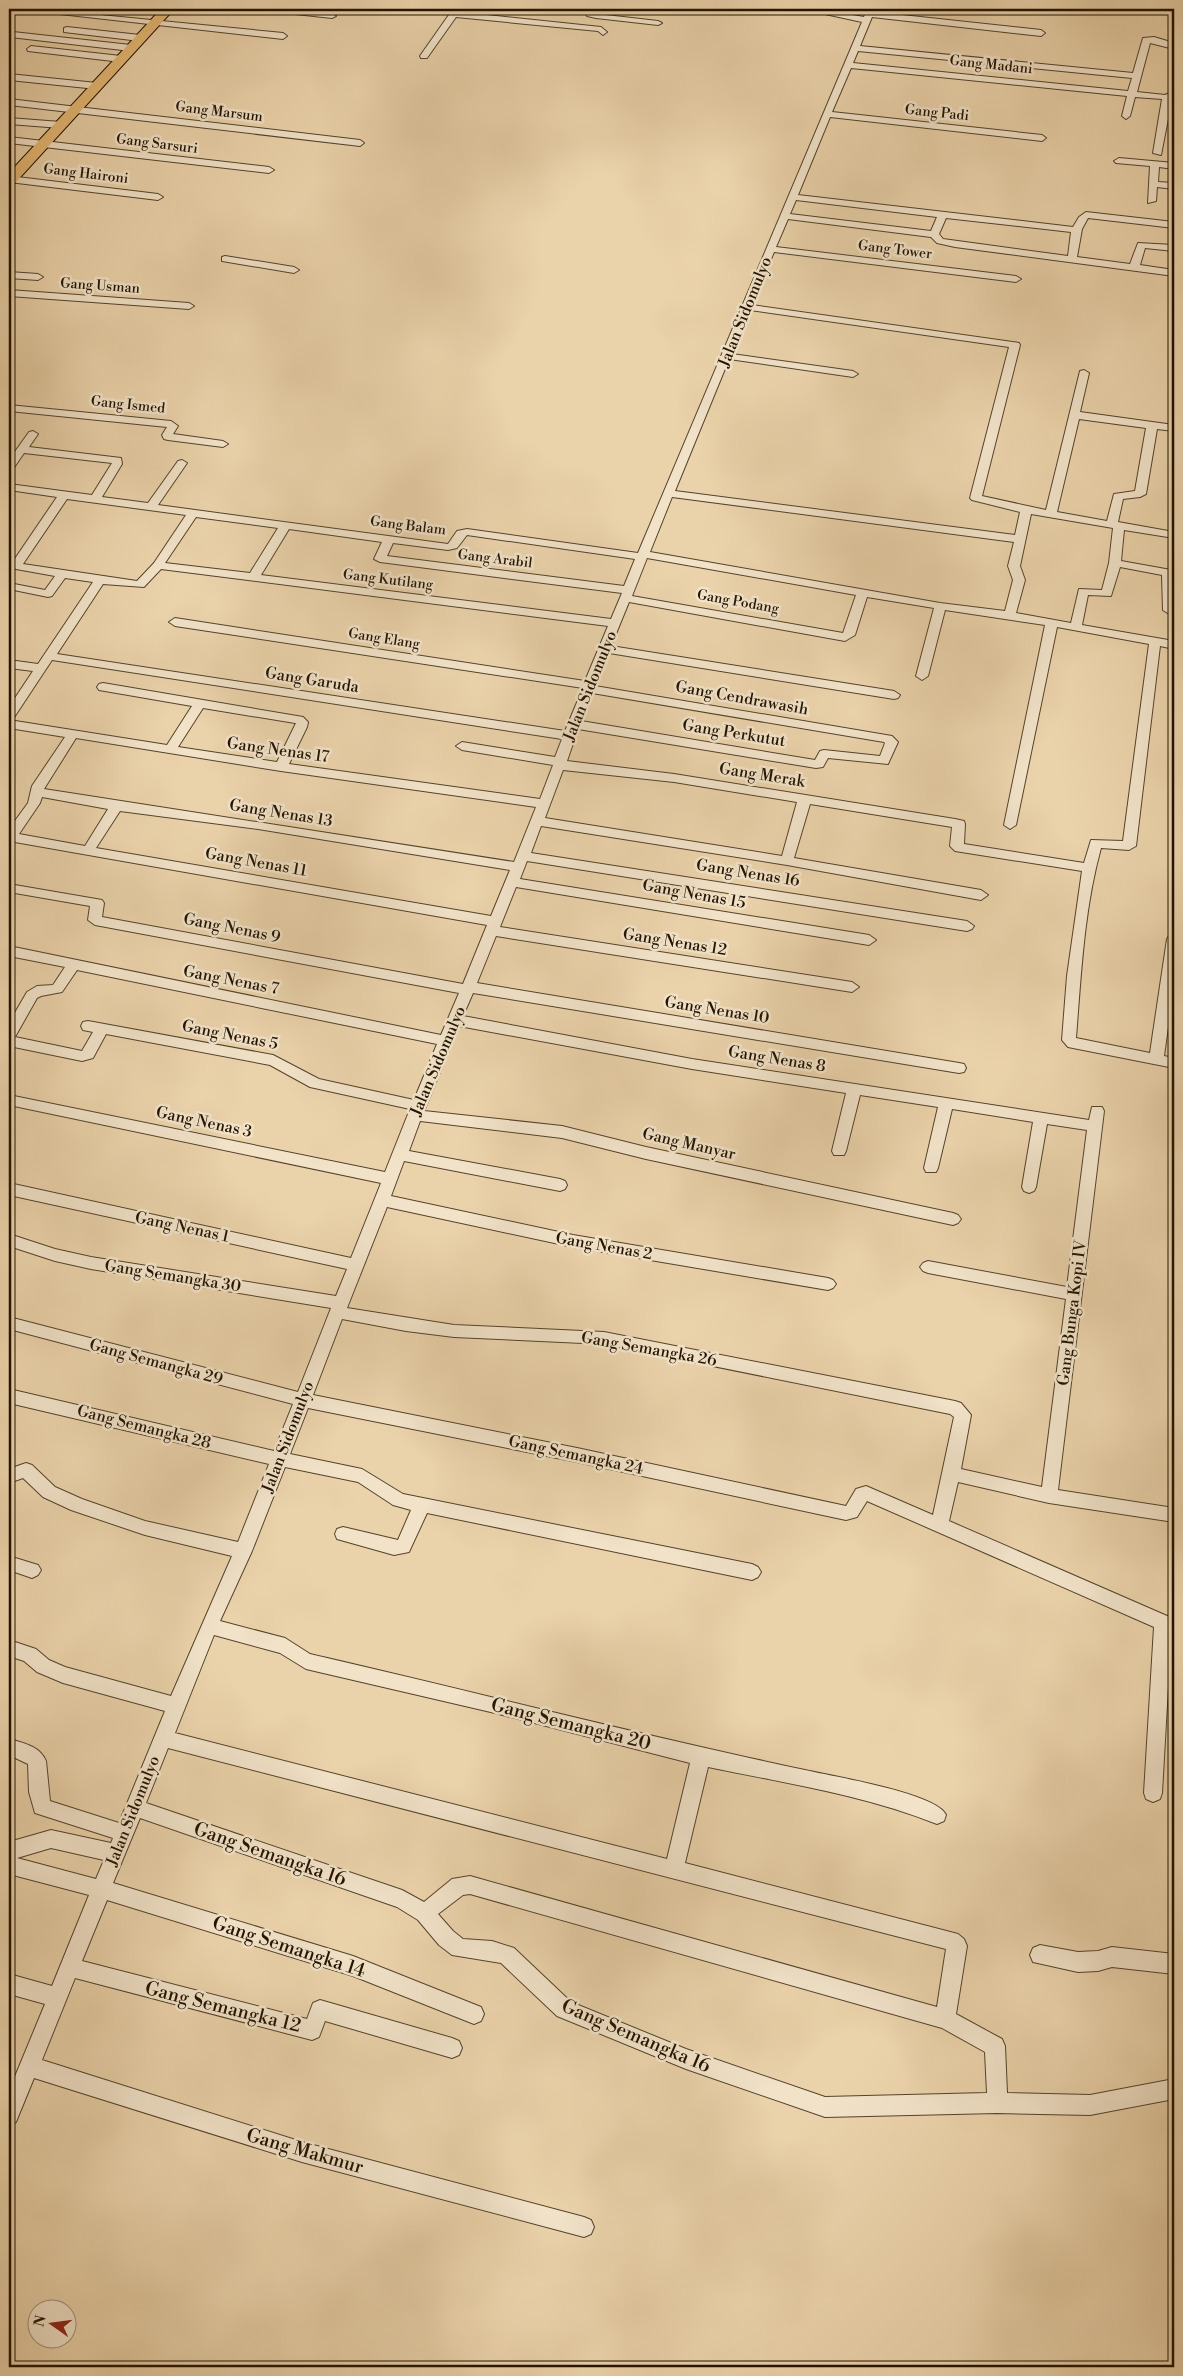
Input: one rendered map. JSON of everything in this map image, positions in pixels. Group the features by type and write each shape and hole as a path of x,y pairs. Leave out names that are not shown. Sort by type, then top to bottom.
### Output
{"highway":[{"path":"9,180 168,9"}],"street":[{"path":"268,9 291,10 332,16"},
{"path":"571,9 590,11 590,14 596,16 658,23"},
{"path":"806,9 1040,33"},
{"path":"42,10 283,36"},
{"path":"424,56 455,11 601,29 602,32"},
{"name":"Jalan Sidomulyo","path":"9,2115 209,1626 243,1551 280,1460 338,1307 391,1179 417,1110 495,927 560,764 571,730 642,556 748,307 869,14"},
{"path":"68,30 135,43"},
{"path":"13,35 135,43"},
{"path":"1126,116 1147,40 1174,46"},
{"path":"855,48 1136,76"},
{"path":"31,49 121,59"},
{"name":"Gang Madani","path":"848,65 1172,97"},
{"path":"9,77 97,86"},
{"path":"1158,153 1164,138 1164,116 1172,97"},
{"name":"Gang Marsum","path":"9,102 360,143"},
{"name":"Gang Padi","path":"828,114 1042,138"},
{"path":"1164,116 1174,118"},
{"path":"9,121 61,125"},
{"name":"Gang Sarsuri","path":"9,140 269,170"},
{"path":"1118,161 1174,166"},
{"path":"1150,201 1154,184 1155,164"},
{"name":"Gang Haironi","path":"9,180 158,196"},
{"path":"1154,184 1174,186"},
{"path":"793,197 1077,230"},
{"path":"934,234 942,215"},
{"path":"1074,260 1077,230 1082,217 1088,215 1143,233 1174,248"},
{"path":"785,216 934,234 940,241 956,244 1174,273"},
{"path":"1143,233 1174,224"},
{"path":"1134,267 1143,233"},
{"name":"Gang Tower","path":"771,249 1016,279"},
{"path":"225,259 294,270"},
{"path":"9,275 38,277"},
{"name":"Gang Usman","path":"9,293 188,306"},
{"path":"748,307 1015,345 975,497 1026,510 1174,535"},
{"path":"727,356 853,374"},
{"path":"1051,513 1076,415 1084,373"},
{"name":"Gang Ismed","path":"9,408 171,424 173,426 166,435 168,437 223,444"},
{"path":"1076,415 1174,428"},
{"path":"1076,627 1083,591 1107,594 1115,563 1115,525 1118,496 1140,494 1152,425"},
{"path":"10,462 22,450 33,434"},
{"path":"22,450 117,460 117,464 95,499"},
{"path":"150,507 182,463"},
{"name":"Gang Balam","path":"9,487 285,526 451,547 461,533 467,532 642,556"},
{"path":"668,493 1019,539"},
{"path":"9,577 65,494"},
{"path":"1010,615 1019,580 1014,566 1026,510"},
{"path":"16,566 140,586 158,565 192,513"},
{"path":"254,578 285,526"},
{"name":"Gang Arabil","path":"389,539 380,559 627,594"},
{"path":"642,556 863,591 940,606 1052,622 1174,645"},
{"path":"1115,563 1167,572 1169,577 1170,610"},
{"name":"Gang Kutilang","path":"158,565 615,623"},
{"path":"9,586 48,594 63,573"},
{"path":"9,716 100,580"},
{"name":"Gang Podang","path":"627,594 845,637 849,635 863,591"},
{"path":"922,676 940,606"},
{"name":"Gang Elang","path":"175,622 589,687"},
{"path":"1010,825 1052,622"},
{"path":"1155,642 1129,846 1096,843 1090,868 1074,976 1069,1038 1073,1043 1174,1062"},
{"path":"605,648 894,695"},
{"name":"Gang Garuda","path":"49,656 571,730"},
{"path":"9,664 41,668"},
{"path":"103,687 299,720 302,722 301,727 281,767"},
{"name":"Gang Cendrawasih","path":"589,687 891,741 884,761"},
{"path":"170,750 200,704"},
{"name":"Gang Nenas 17","path":"9,724 281,767 544,804"},
{"name":"Gang Perkutut","path":"571,730 816,764 819,763 824,754 884,761"},
{"path":"9,837 34,803 38,786 72,735"},
{"name":"Gang Merak","path":"462,746 560,764 674,778 959,824 957,846 960,848 1090,868"},
{"name":"Gang Nenas 13","path":"37,792 116,806 521,861"},
{"path":"787,861 805,798"},
{"path":"88,851 116,806"},
{"path":"536,822 787,861 981,895"},
{"name":"Gang Nenas 11","path":"9,837 495,927"},
{"name":"Gang Nenas 16","path":"521,861 967,926"},
{"name":"Gang Nenas 15","path":"513,882 869,940"},
{"name":"Gang Nenas 9","path":"9,888 97,903 95,920 468,988"},
{"name":"Gang Nenas 12","path":"495,927 852,988"},
{"path":"1156,1059 1174,939"},
{"name":"Gang Nenas 7","path":"9,951 73,966 446,1041"},
{"path":"9,1035 32,995 37,991 57,989 73,966"},
{"name":"Gang Nenas 10","path":"468,988 959,1068"},
{"name":"Gang Nenas 8","path":"455,1020 692,1064 1041,1117 1095,1128"},
{"name":"Gang Nenas 5","path":"9,1041 82,1056 88,1054 95,1028 273,1060 315,1083 417,1110"},
{"path":"839,1151 854,1088"},
{"name":"Gang Nenas 3","path":"9,1100 391,1179"},
{"path":"931,1168 946,1102"},
{"name":"Gang Manyar","path":"417,1110 562,1132 646,1153 953,1220"},
{"name":"Gang Bunga Kopi IV","path":"1049,1496 1097,1111"},
{"path":"1029,1186 1041,1117"},
{"path":"400,1155 560,1185"},
{"name":"Gang Nenas 1","path":"9,1189 356,1265"},
{"name":"Gang Nenas 2","path":"381,1200 573,1241 828,1284"},
{"name":"Gang Semangka 30","path":"9,1240 55,1255 91,1263 338,1307"},
{"path":"928,1267 1075,1295"},
{"name":"Gang Semangka 26","path":"338,1307 406,1325 447,1330 604,1338 959,1409 963,1414 952,1474"},
{"name":"Gang Semangka 29","path":"9,1323 302,1400"},
{"name":"Gang Semangka 28","path":"9,1396 280,1460 362,1476 399,1500 752,1572"},
{"name":"Gang Semangka 24","path":"302,1400 849,1512 864,1493 939,1526"},
{"path":"18,1473 49,1492 77,1505 145,1528 243,1551"},
{"path":"1153,1793 1168,1625 939,1526 952,1474 1049,1496 1174,1515"},
{"path":"343,1534 394,1548 403,1548 422,1504"},
{"path":"9,1563 32,1570"},
{"name":"Gang Semangka 20","path":"209,1626 285,1646 306,1661 495,1705 700,1757 884,1796 926,1809 937,1815"},
{"path":"9,1648 30,1655 43,1666 63,1675 180,1697"},
{"path":"163,1738 954,1942 957,1946 945,2018"},
{"path":"9,1747 31,1755 37,1761 38,1792 42,1807 124,1834"},
{"path":"674,1869 700,1757"},
{"name":"Gang Semangka 16","path":"135,1808 402,1900 425,1913 446,1938 459,1948 492,1951 507,1955 550,1998 564,2009 686,2059 825,2107 996,2103"},
{"path":"9,1851 51,1839 116,1853"},
{"name":"Gang Semangka 14","path":"9,1865 101,1889 353,1966 474,2014"},
{"path":"425,1913 459,1886 470,1885 945,2018 995,2046 996,2103 1090,2106 1174,2089"},
{"path":"1040,1955 1078,1962 1098,1961 1112,1957 1174,1964"},
{"name":"Gang Semangka 12","path":"69,1967 312,2030 320,2010 452,2048"},
{"path":"9,1984 57,1997"},
{"name":"Gang Makmur","path":"28,2066 302,2152 584,2227"}]}
